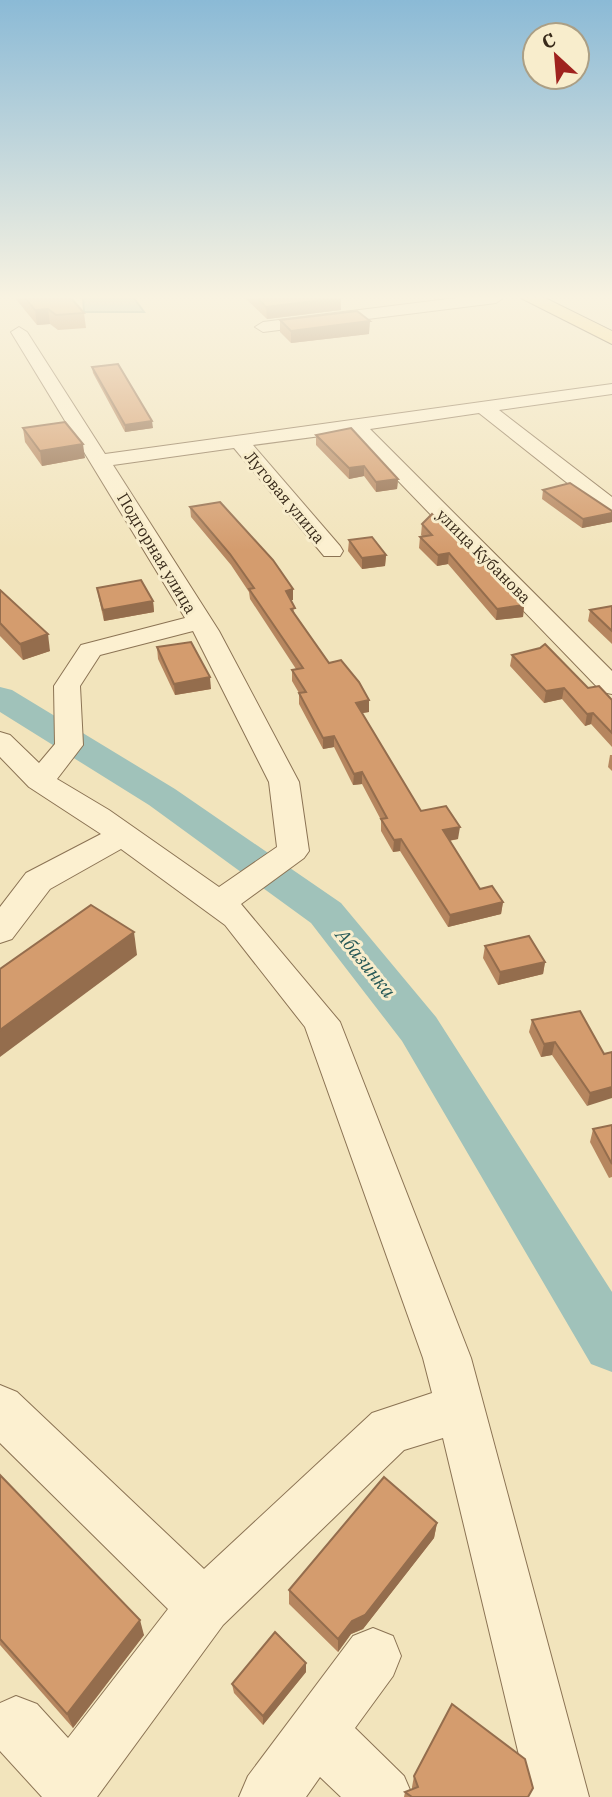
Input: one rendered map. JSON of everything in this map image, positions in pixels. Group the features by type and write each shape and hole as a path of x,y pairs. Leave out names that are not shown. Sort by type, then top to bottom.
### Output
{"street":[{"name":"Подгорная улица","path":"51,382 199,622 284,782 293,851 218,904"},
{"path":"102,461 612,389"},
{"path":"484,408 612,507"},
{"name":"улица Кубанова","path":"356,426 612,686"},
{"name":"Луговая улица","path":"239,442 332,551"},
{"path":"40,782 69,745 67,686 90,650 199,622"},
{"path":"0,741 40,782 123,835 237,917 322,1022 447,1358 559,1797"},
{"path":"0,931 38,881 123,835"},
{"path":"0,1409 204,1606"},
{"path":"16,1725 70,1784 204,1606 389,1430 460,1409"},
{"path":"269,1797 373,1656"},
{"path":"318,1733 383,1797"}],"building":[{"path":"100,382 129,382 152,421 125,425"},
{"path":"65,422 83,444 40,451 23,428"},
{"path":"351,428 398,479 376,482 364,466 349,468 316,435"},
{"path":"570,483 612,513 583,519 543,490"},
{"path":"220,502 273,560 293,589 286,591 295,608 291,609 329,663 341,660 359,682 369,700 356,703 421,811 446,806 460,827 443,830 480,889 492,886 503,902 450,915 401,839 394,840 381,819 387,818 362,772 354,774 334,736 323,738 299,693 306,692 292,670 303,668 249,589 254,588 230,554 190,507"},
{"path":"432,514 524,605 497,609 449,553 438,555 420,537 432,535 422,524"},
{"path":"372,537 386,555 362,558 349,540"},
{"path":"141,580 153,601 103,610 97,588"},
{"path":"0,590 48,634 20,644 0,623"},
{"path":"612,606 612,631 590,610"},
{"path":"191,642 210,677 174,684 157,647"},
{"path":"545,644 588,688 599,686 612,700 612,733 593,713 587,714 564,688 546,691 512,655 540,648"},
{"path":"91,905 134,932 0,1030 0,969"},
{"path":"529,936 545,962 500,972 485,946"},
{"path":"580,1011 604,1054 612,1052 612,1087 590,1093 555,1042 544,1044 532,1020"},
{"path":"612,1125 612,1164 593,1129"},
{"path":"0,1475 140,1620 67,1714 0,1639"},
{"path":"384,1477 437,1523 365,1615 352,1621 338,1639 289,1590"},
{"path":"275,1632 306,1663 263,1716 232,1684"},
{"path":"452,1704 525,1759 533,1788 528,1797 412,1797 405,1792 418,1787 414,1776"}],"waterway":[{"name":"Абазинка","path":"0,697 162,797 326,913 419,1029 612,1344"}]}
